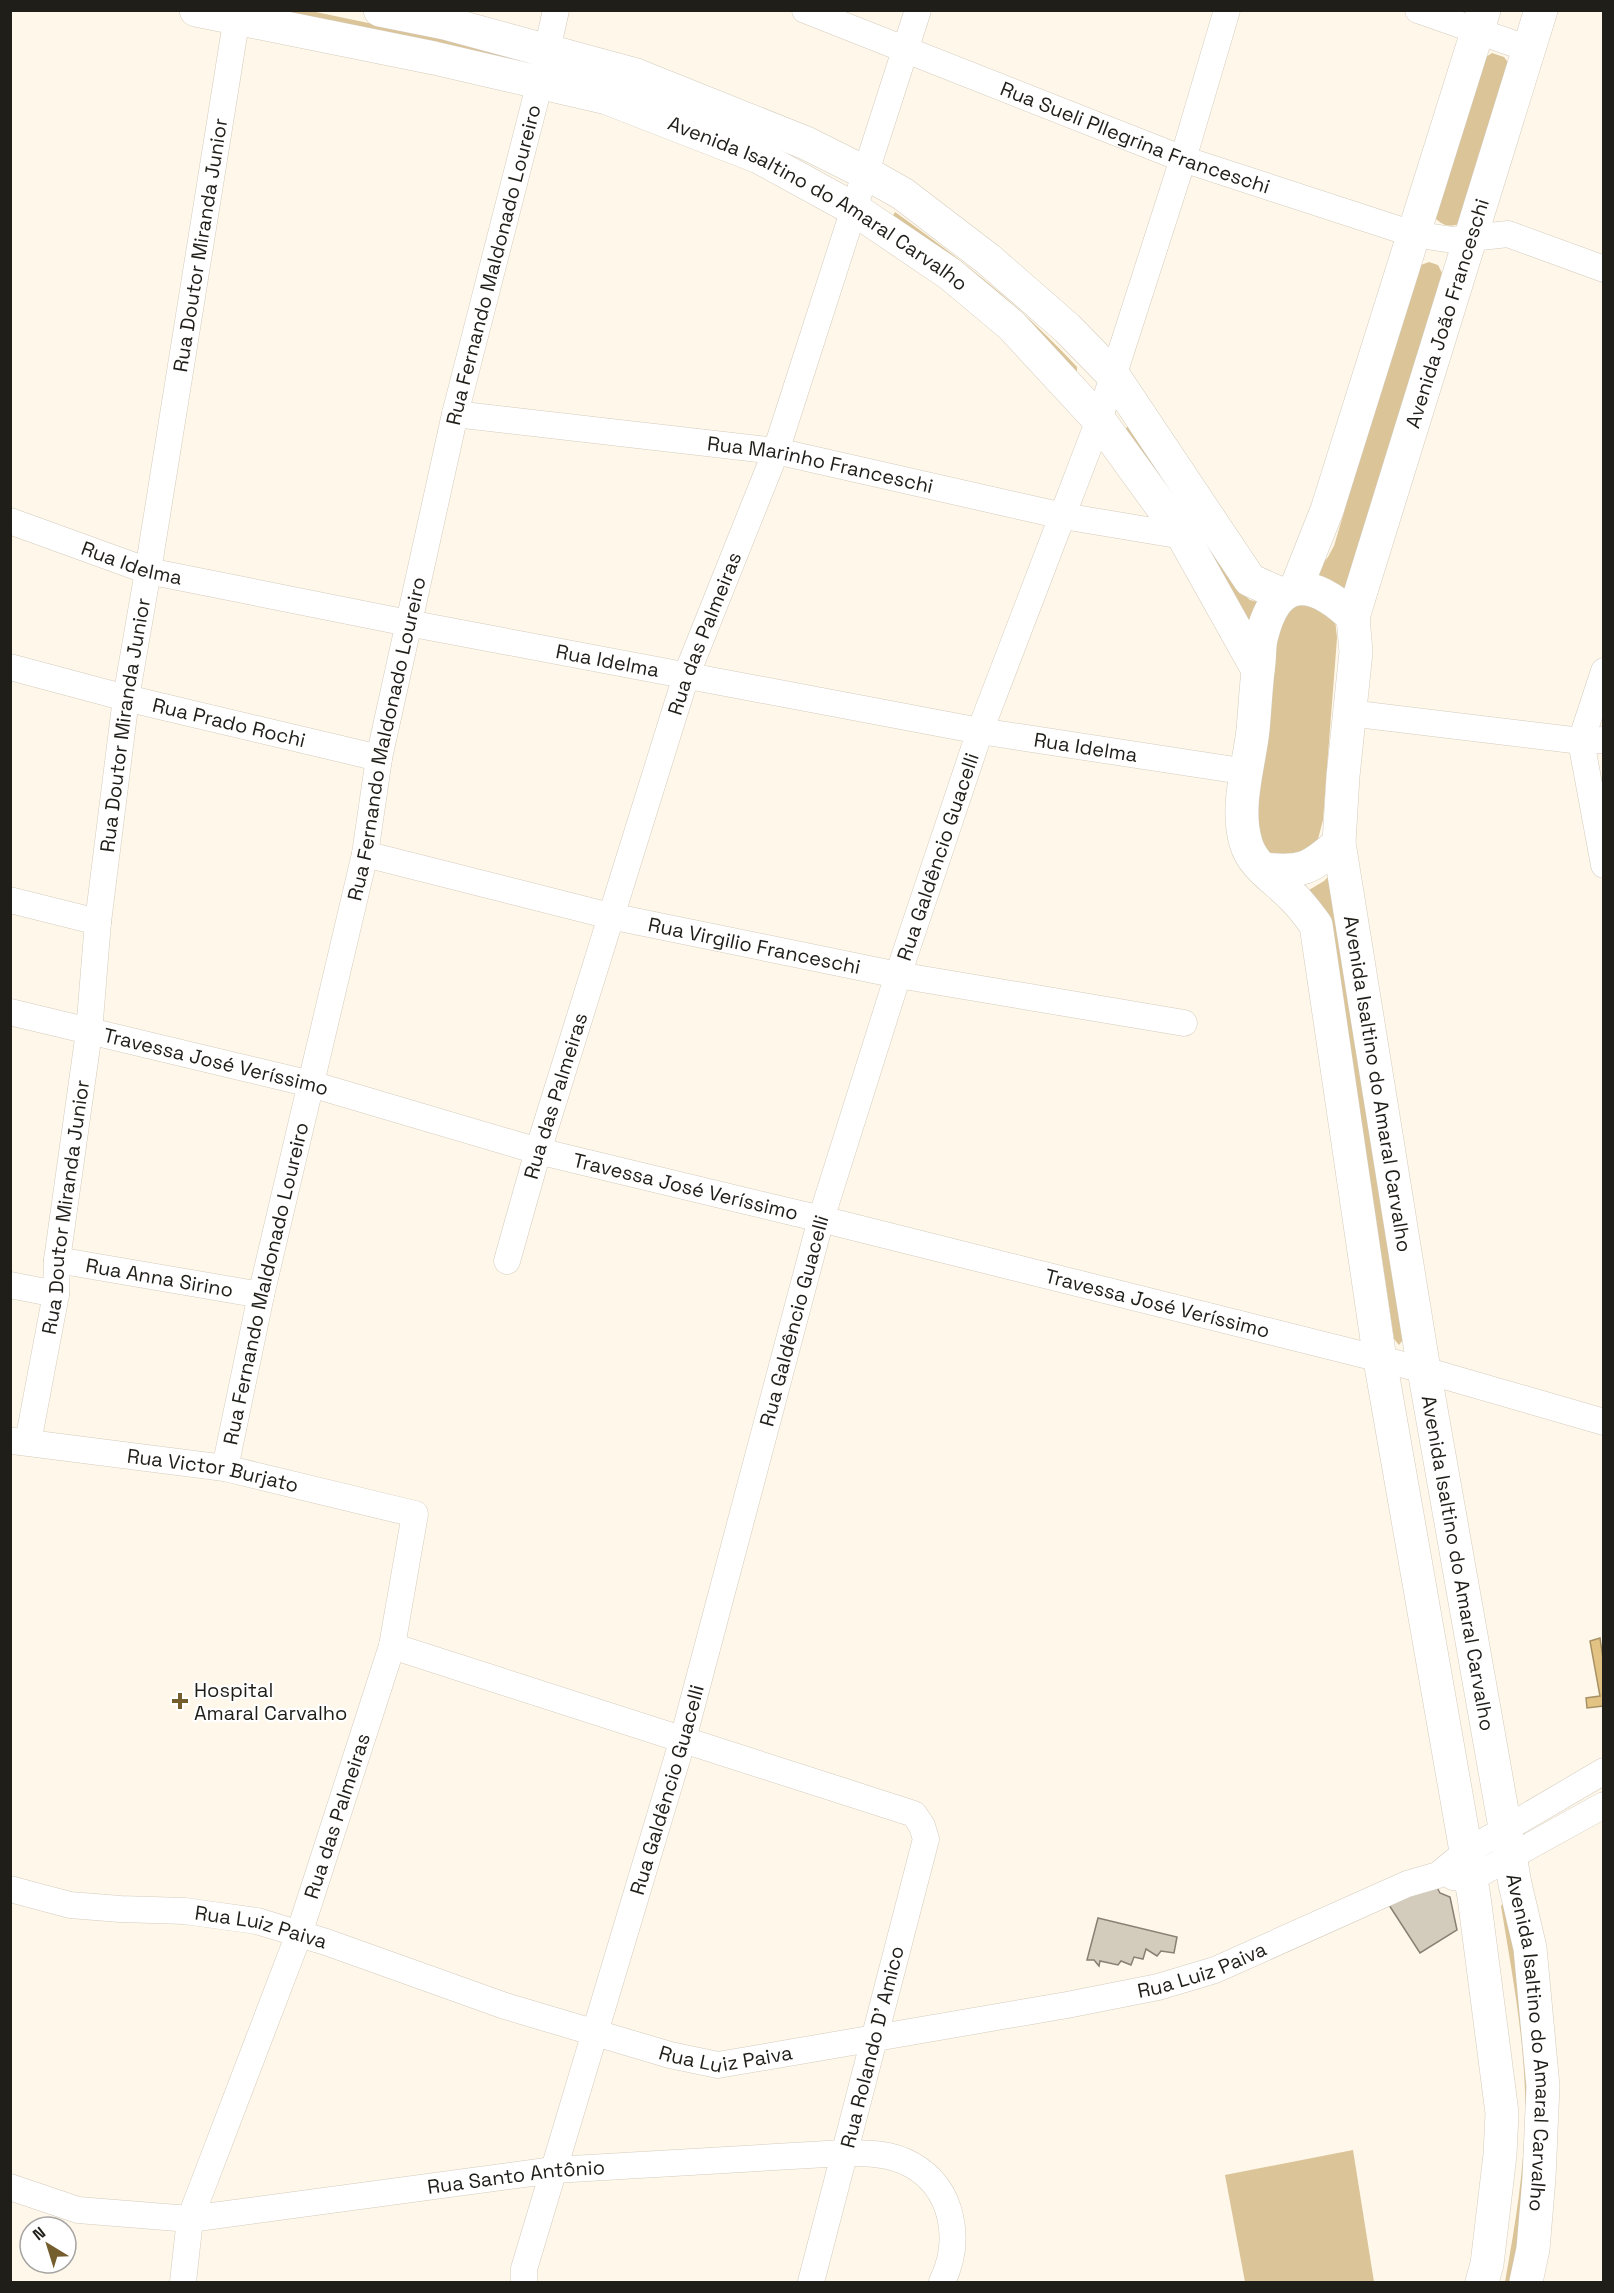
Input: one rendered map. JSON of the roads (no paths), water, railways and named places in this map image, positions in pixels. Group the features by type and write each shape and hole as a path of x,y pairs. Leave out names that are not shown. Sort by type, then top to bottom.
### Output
{"main road":[{"name":"Avenida Isaltino do Amaral Carvalho","path":"196,10 238,14 608,98 759,157 854,209 950,274 1011,325 1099,420 1183,536 1258,670"},
{"name":"Avenida Isaltino do Amaral Carvalho","path":"380,10 444,17 636,75 806,144 866,172 903,194 988,259 1067,328 1113,375 1250,580 1289,591 1317,591 1335,600 1353,617 1356,652 1342,777 1339,843 1424,1370 1508,1843 1530,1948 1543,2086 1533,2249 1526,2283"},
{"name":"Avenida João Franceschi","path":"1353,617 1472,239 1541,10"},
{"path":"1289,591 1327,510 1480,21"},
{"name":"Avenida Isaltino do Amaral Carvalho","path":"1289,591 1272,609 1261,636 1248,772 1241,814 1246,843 1254,861 1292,895 1316,925 1380,1360 1468,1866 1502,2113 1500,2155 1482,2283"},
{"path":"1263,868 1292,872 1318,862 1339,843"}],"street":[{"name":"Rua Fernando Maldonado Loureiro","path":"225,1468 261,1295 365,854 379,758 455,414 548,50 556,10"},
{"name":"Rua Sueli Pllegrina Franceschi","path":"805,10 1183,159 1413,234 1453,240 1508,234 1604,269"},
{"name":"Rua das Palmeiras","path":"507,1261 538,1151 686,676 776,451 918,10"},
{"name":"Rua Galdêncio Guacelli","path":"524,2283 524,2269 683,1739 821,1219 898,975 980,731 1099,420 1183,159 1227,10"},
{"path":"1418,10 1480,21 1529,49"},
{"name":"Rua Doutor Miranda Junior","path":"19,1441 56,1294 57,1260 89,1032 98,922 126,698 238,14"},
{"name":"Rua Marinho Franceschi","path":"455,414 776,451 1063,516 1183,536"},
{"name":"Rua Idelma","path":"10,521 148,571 408,623 980,731 1248,772"},
{"name":"Rua Prado Rochi","path":"10,667 126,698 379,758"},
{"path":"1604,671 1592,740 1604,865"},
{"path":"1349,713 1592,740"},
{"name":"Rua Virgilio Franceschi","path":"365,854 610,916 898,975 1184,1023"},
{"path":"10,900 98,922"},
{"name":"Travessa José Veríssimo","path":"10,1012 311,1084 538,1151 821,1219 1424,1370 1604,1422"},
{"name":"Rua Anna Sirino","path":"57,1260 261,1295"},
{"path":"10,1285 56,1294"},
{"name":"Rua Victor Burjato","path":"19,1441 225,1468 415,1514"},
{"name":"Rua das Palmeiras","path":"183,2283 190,2219 299,1934 392,1646 415,1514"},
{"path":"392,1646 683,1739"},
{"name":"Rua Rolando D' Amico","path":"683,1739 914,1814 922,1826 926,1839 811,2283"},
{"name":"Rua Luiz Paiva","path":"10,1888 70,1905 185,1911 258,1921 506,2006 670,2055 718,2065 1066,2006 1158,1987 1215,1970 1407,1884 1468,1866 1508,1843 1604,1771"},
{"name":"Rua Luiz Paiva","path":"1508,1843 1604,1805"},
{"name":"Rua Santo Antônio","path":"10,2187 78,2210 190,2219 554,2170 844,2153 880,2154 911,2164 932,2180 949,2207 952,2238 948,2269 942,2283"}],"place":[{"name":"Hospital Amaral Carvalho","path":"180,1701"}]}
